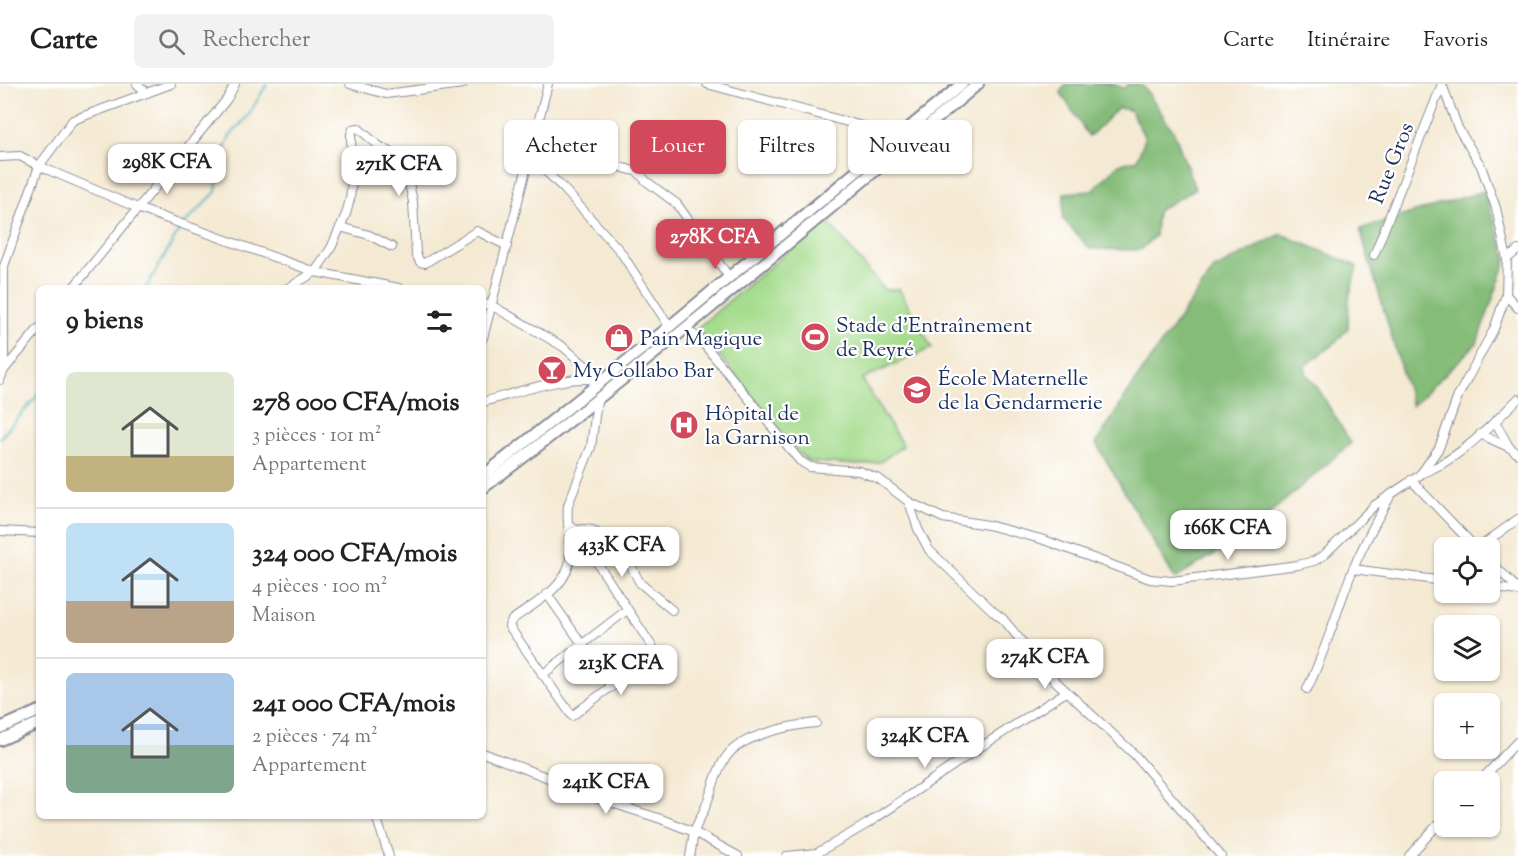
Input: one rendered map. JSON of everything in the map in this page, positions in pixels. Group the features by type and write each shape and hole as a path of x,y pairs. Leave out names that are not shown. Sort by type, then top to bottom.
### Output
{"main road":[{"path":"918,120 962,84"},
{"path":"486,486 684,329 978,84"},
{"path":"486,474 853,174"},
{"path":"0,728 36,712"},
{"path":"0,740 36,724"}],"street":[{"path":"137,84 147,93"},
{"path":"4,370 4,266 39,166 74,120 171,84"},
{"path":"76,285 140,209 227,99 235,84"},
{"path":"350,84 386,94 463,84"},
{"path":"539,120 548,84"},
{"path":"707,84 848,122"},
{"path":"1420,475 1439,448 1458,396 1494,329 1506,295 1507,259 1496,208 1481,166 1458,128 1442,84"},
{"name":"Rue Gros","path":"1374,255 1442,84"},
{"path":"293,285 315,272 331,248 340,227 350,199 351,134 353,129 358,128 379,146 404,159 413,201 416,254 420,262 425,262 477,231 507,246"},
{"path":"0,157 20,156 140,209 315,272 383,285"},
{"path":"618,166 638,172 646,181 677,204 729,277"},
{"path":"525,174 507,246 487,305 562,346 602,381"},
{"path":"549,174 620,251 669,326"},
{"path":"340,227 369,235 392,247"},
{"path":"1507,259 1518,250"},
{"path":"1506,295 1518,308"},
{"path":"684,329 698,337 800,460 810,467 859,471 879,479 909,502 943,518 988,525 1041,539 1141,576 1172,581 1314,561 1324,555 1375,505 1393,491 1453,457 1518,399"},
{"path":"0,380 4,370 36,332"},
{"path":"486,401 570,379 602,381"},
{"path":"568,524 588,543 594,558 653,648 654,654 572,716 509,626 512,620 559,584 569,567 568,524 568,505 594,436 597,400"},
{"path":"1495,421 1510,448"},
{"path":"1480,434 1518,454"},
{"path":"1411,480 1466,537"},
{"path":"1306,689 1319,665 1353,569 1375,521 1393,491"},
{"path":"909,502 918,529 929,550 1003,619 1066,692 1134,754 1221,856"},
{"path":"1493,537 1518,519"},
{"path":"576,530 584,528 592,530 623,551 637,579 672,610"},
{"path":"0,531 36,534"},
{"path":"1353,569 1434,580"},
{"path":"1500,571 1518,590"},
{"path":"1500,588 1518,590"},
{"path":"547,594 612,687"},
{"path":"542,675 627,610"},
{"path":"787,856 817,853 867,824 1066,692"},
{"path":"690,856 694,832 722,762 735,747 768,734 816,723"},
{"path":"1489,771 1518,741"},
{"path":"486,754 537,773 578,792 694,832 738,856"},
{"path":"377,819 389,856"},
{"path":"1409,856 1434,829"}],"green space":[{"path":"1065,84 1112,84 1124,88 1129,84 1142,84 1174,132 1195,189 1157,211 1155,236 1140,250 1090,249 1063,219 1064,193 1092,191 1119,164 1137,160 1145,138 1130,110 1118,108 1089,137 1061,93"},
{"path":"1484,191 1507,259 1477,343 1412,406 1360,229"},
{"name":"Stade d'Entraînement de Reyré","path":"826,219 884,290 899,289 932,348 862,379 903,446 880,462 862,465 808,462 697,328"},
{"path":"1281,234 1357,266 1349,298 1348,328 1335,343 1305,366 1306,373 1351,443 1245,535 1175,579 1096,443 1146,365 1214,269"}],"waterway":[{"path":"148,285 181,227 216,192 220,159 230,136 248,116 267,84"},
{"path":"0,438 36,397"}],"place":[{"name":"Stade d'Entraînement de Reyré","path":"815,337"},
{"name":"Pain Magique","path":"619,338"},
{"name":"My Collabo Bar","path":"552,370"},
{"name":"École Maternelle de la Gendarmerie","path":"917,390"},
{"name":"Hôpital de la Garnison","path":"684,425"}]}
